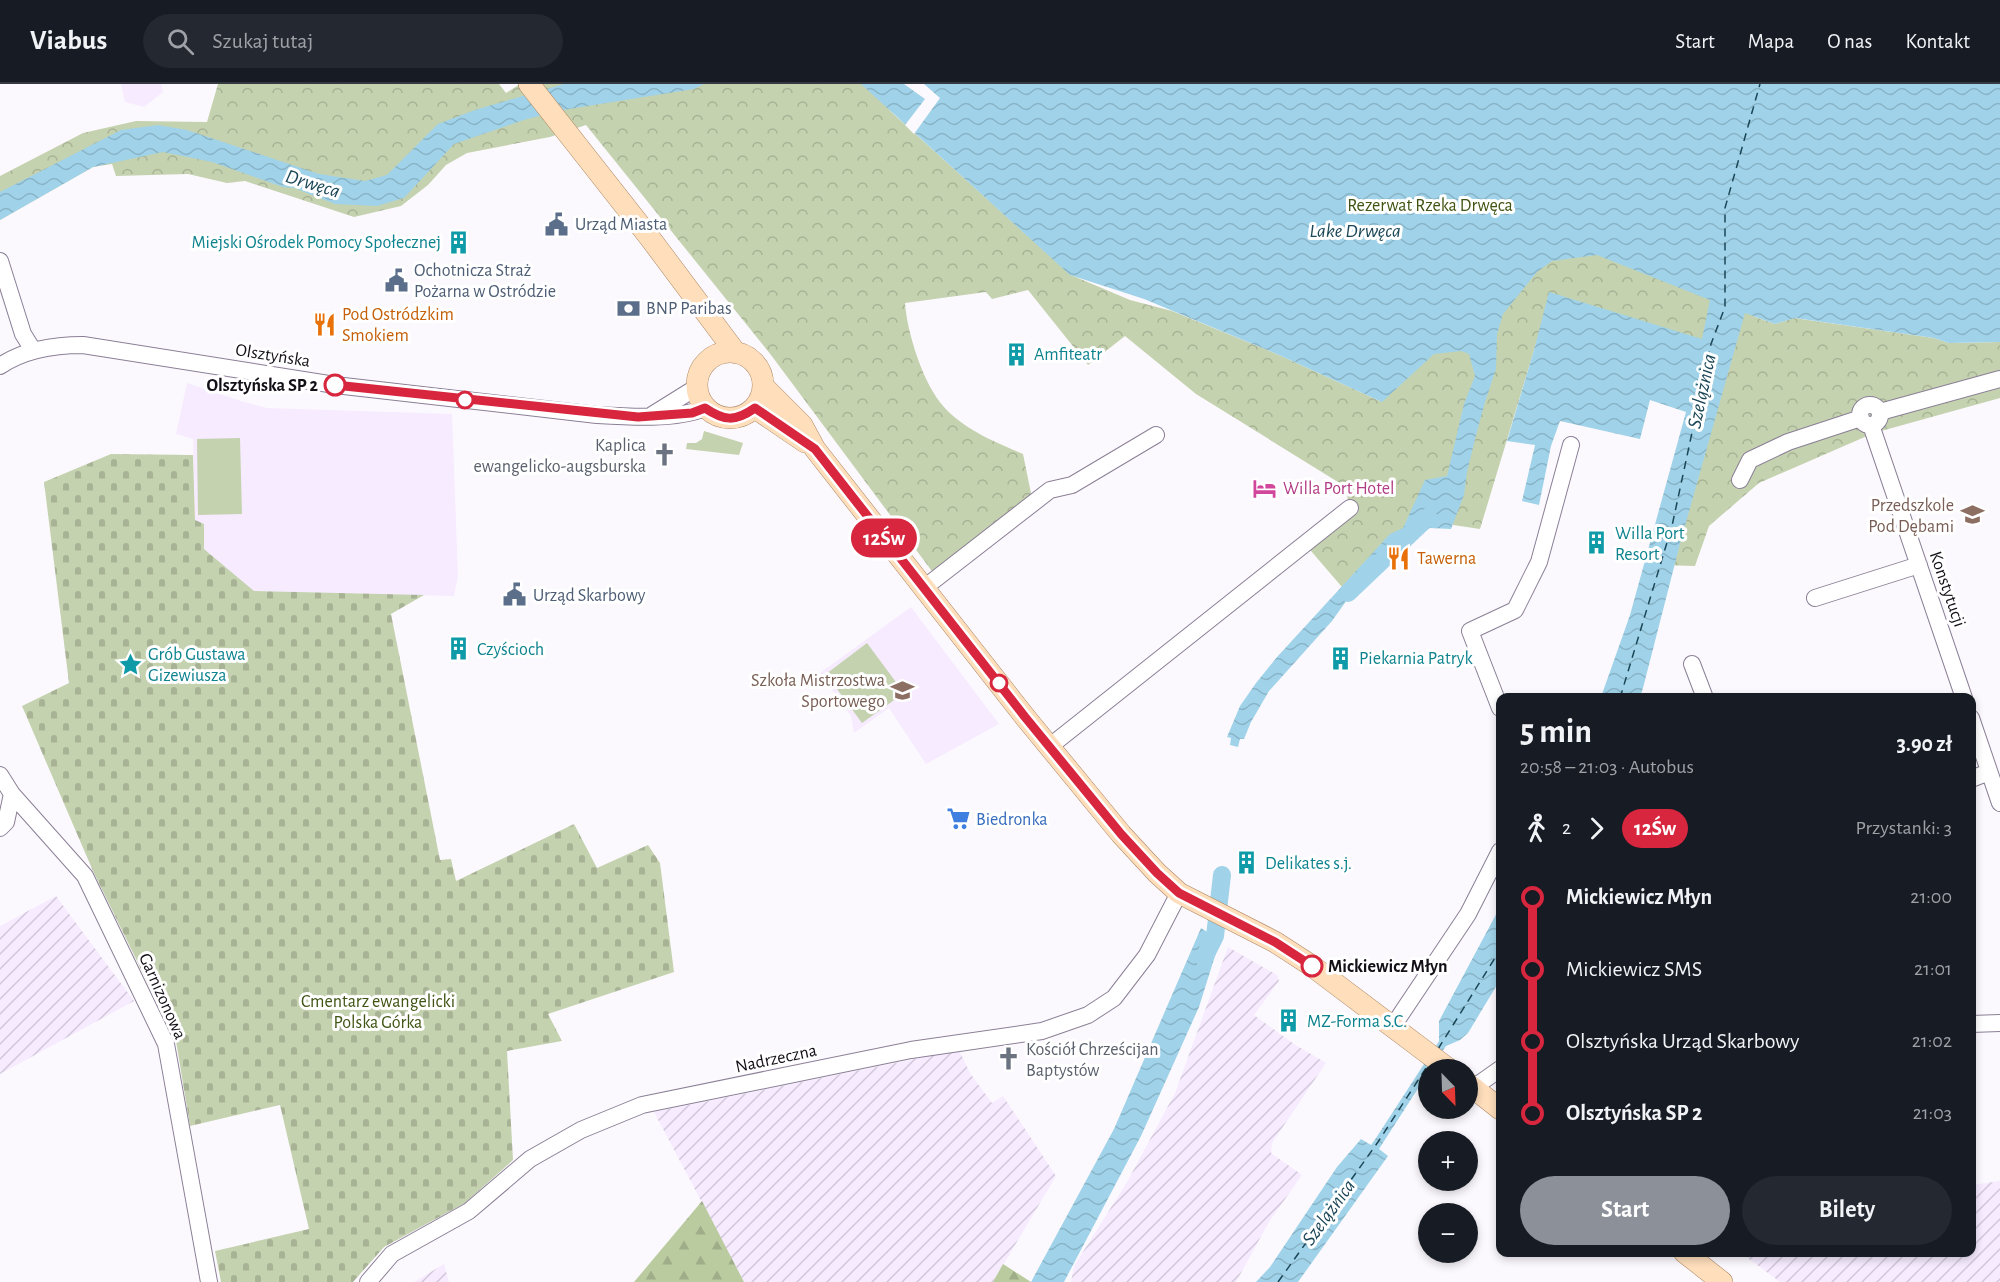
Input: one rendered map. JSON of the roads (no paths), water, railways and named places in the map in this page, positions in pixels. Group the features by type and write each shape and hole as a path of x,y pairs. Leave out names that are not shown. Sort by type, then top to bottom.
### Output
{"main road":[{"path":"529,85 703,306 736,353"},
{"path":"703,306 711,358"},
{"path":"723,353 736,353 753,361 759,368 763,386 761,398 755,408 743,416 730,419 716,416 705,408 697,387 700,371 711,358 723,353"},
{"path":"763,386 802,425 815,449 1049,747 1138,854 1179,893 1284,948 1436,1059"},
{"path":"755,408 815,449"},
{"path":"1478,1091 1496,1106"},
{"path":"1690,1257 1722,1282"}],"street":[{"path":"0,261 23,334 33,350"},
{"name":"Olsztyńska","path":"0,366 33,350 58,345 83,345 335,385 597,414 638,417 692,413 705,408"},
{"path":"1740,480 1750,460 1788,442 2000,379"},
{"path":"652,415 697,387"},
{"name":"Konstytucji","path":"1871,419 1962,693"},
{"path":"924,588 1050,490 1072,485 1156,435"},
{"path":"1496,698 1470,631 1515,610 1539,562 1571,445"},
{"path":"1049,747 1350,508"},
{"path":"1815,598 1919,565"},
{"path":"1692,664 1703,693"},
{"path":"1976,733 2000,803"},
{"path":"1976,777 1989,772"},
{"name":"Garnizonowa","path":"0,775 12,794 85,876 166,1044 209,1282"},
{"path":"0,828 6,822 12,794"},
{"path":"1398,1029 1468,914 1496,859"},
{"name":"Nadrzeczna","path":"368,1282 392,1254 470,1211 530,1159 581,1130 642,1105 911,1050 1042,1032 1088,1015 1114,998 1147,955 1179,893"},
{"path":"1976,1023 2000,1023"},
{"path":"1478,1081 1496,1071"}],"water":[{"name":"Drwęca","path":"564,84 704,84 694,89 569,109 527,119 454,144 404,198 377,206 335,204 294,188 283,187 212,162 163,152 93,167 0,220 0,192 121,130 158,125 187,130 319,174 365,181 387,175 438,124 475,110"},
{"name":"Lake Drwęca","path":"861,84 2000,84 2000,342 1949,343 1934,338 1795,318 1775,324 1745,313 1681,540 1641,693 1602,693 1630,615 1686,412 1650,400 1640,439 1560,421 1551,446 1539,505 1522,501 1535,445 1507,441 1549,292 1702,339 1710,300 1597,255 1552,261 1537,272 1503,314 1497,334 1496,369 1475,439 1464,495 1451,529 1430,528 1415,538 1408,532 1369,569 1332,621 1269,691 1244,739 1240,739 1238,747 1230,745 1231,738 1227,737 1240,706 1256,683 1390,534 1403,528 1425,480 1447,476 1464,404 1475,376 1469,354 1461,351 1434,354 1382,402 1279,355 1144,299 1070,275"},
{"path":"1496,914 1496,987 1468,1033 1460,1040 1446,1046 1437,1059 1427,1059 1439,1041 1439,1021"},
{"path":"1201,928 1220,940 1199,1007 1141,1136 1064,1282 1031,1282 1114,1129"},
{"name":"Szelążnica","path":"1418,1073 1418,1089 1379,1149 1388,1156 1298,1282 1256,1282 1270,1267 1337,1167 1361,1139 1371,1145"}],"waterway":[{"path":"1348,593 1428,517"},
{"path":"1204,958 1215,936 1222,875"}],"place":[{"name":"Urząd Miasta","path":"557,224"},
{"name":"Miejski Ośrodek Pomocy Społecznej","path":"459,242"},
{"name":"Ochotnicza Straż Pożarna w Ostródzie","path":"396,280"},
{"name":"BNP Paribas","path":"628,308"},
{"name":"Pod Ostródzkim Smokiem","path":"324,324"},
{"name":"Amfiteatr","path":"1016,354"},
{"name":"Olsztyńska SP 2","path":"335,385"},
{"name":"Kaplica ewangelicko-augsburska","path":"664,455"},
{"name":"Willa Port Hotel","path":"1265,488"},
{"name":"Przedszkole Pod Dębami","path":"1972,515"},
{"name":"Willa Port Resort","path":"1597,543"},
{"name":"Tawerna","path":"1399,558"},
{"name":"Urząd Skarbowy","path":"515,595"},
{"name":"Czyścioch","path":"459,649"},
{"name":"Piekarnia Patryk","path":"1341,658"},
{"name":"Grób Gustawa Gizewiusza","path":"130,664"},
{"name":"Szkoła Mistrzostwa Sportowego","path":"903,690"},
{"name":"Biedronka","path":"958,819"},
{"name":"Delikates s.j.","path":"1247,863"},
{"name":"Mickiewicz Młyn","path":"1312,966"},
{"name":"MZ-Forma S.C.","path":"1289,1021"},
{"name":"Kościół Chrześcijan Baptystów","path":"1008,1059"}],"park label":[{"name":"Rezerwat Rzeka Drwęca","path":"1430,205"},
{"name":"Cmentarz ewangelicki Polska Górka","path":"378,1011"}]}
